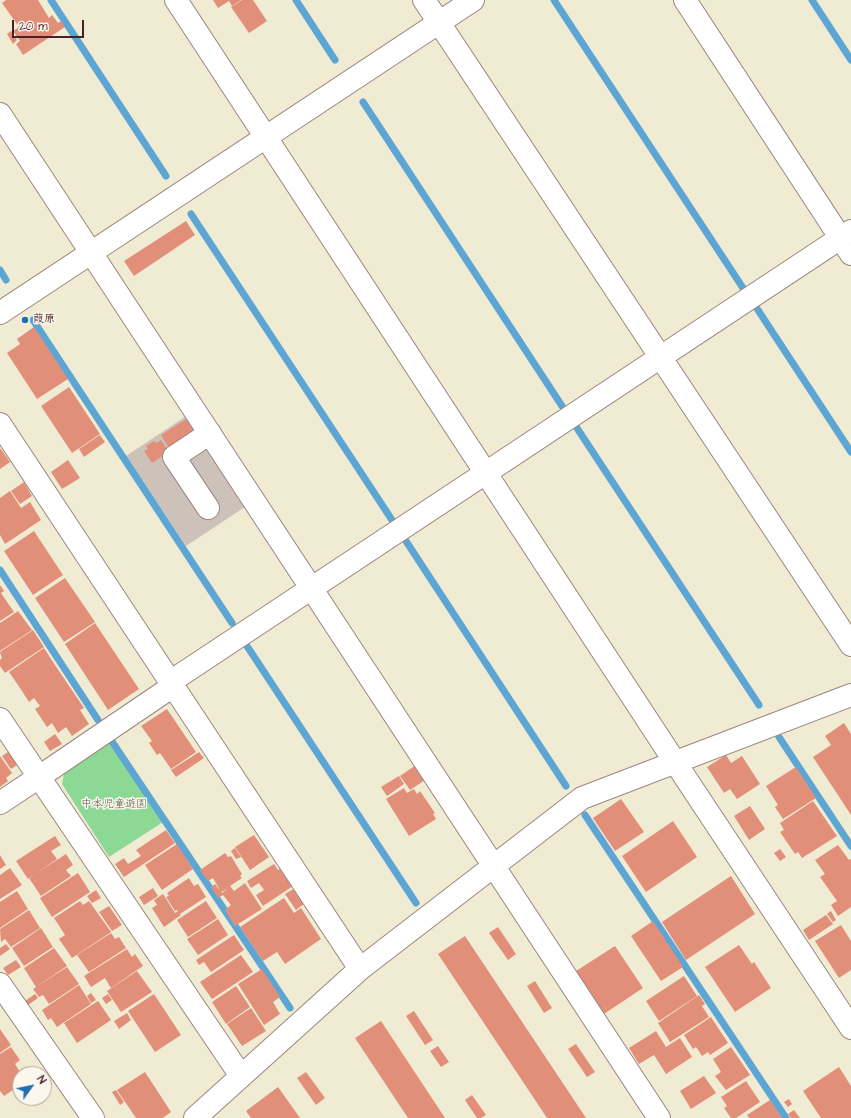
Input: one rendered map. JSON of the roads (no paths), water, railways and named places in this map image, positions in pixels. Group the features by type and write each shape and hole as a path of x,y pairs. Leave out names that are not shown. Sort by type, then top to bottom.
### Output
{"street":[{"path":"176,0 851,1028"},
{"path":"424,0 851,646"},
{"path":"0,313 472,0"},
{"path":"0,803 311,588 660,358 848,241 685,0"},
{"path":"0,114 659,1118"},
{"path":"0,424 360,969"},
{"path":"208,508 174,457 210,433"},
{"path":"194,1118 360,969 582,798 851,695"},
{"path":"0,719 241,1076"},
{"path":"0,984 93,1118"}],"waterway":[{"path":"51,0 166,176"},
{"path":"296,0 335,60"},
{"path":"554,0 743,288"},
{"path":"812,0 851,60"},
{"path":"363,102 562,406"},
{"path":"191,214 392,520"},
{"path":"0,270 6,280"},
{"path":"756,307 851,452"},
{"path":"33,320 232,623"},
{"path":"575,425 759,705"},
{"path":"404,538 566,786"},
{"path":"0,570 98,720"},
{"path":"245,643 416,903"},
{"path":"779,737 851,846"},
{"path":"111,740 290,1008"},
{"path":"585,815 786,1118"}],"place":[{"name":"葭原","path":"25,320"}],"park label":[{"name":"中本児童遊園","path":"114,805"}]}
